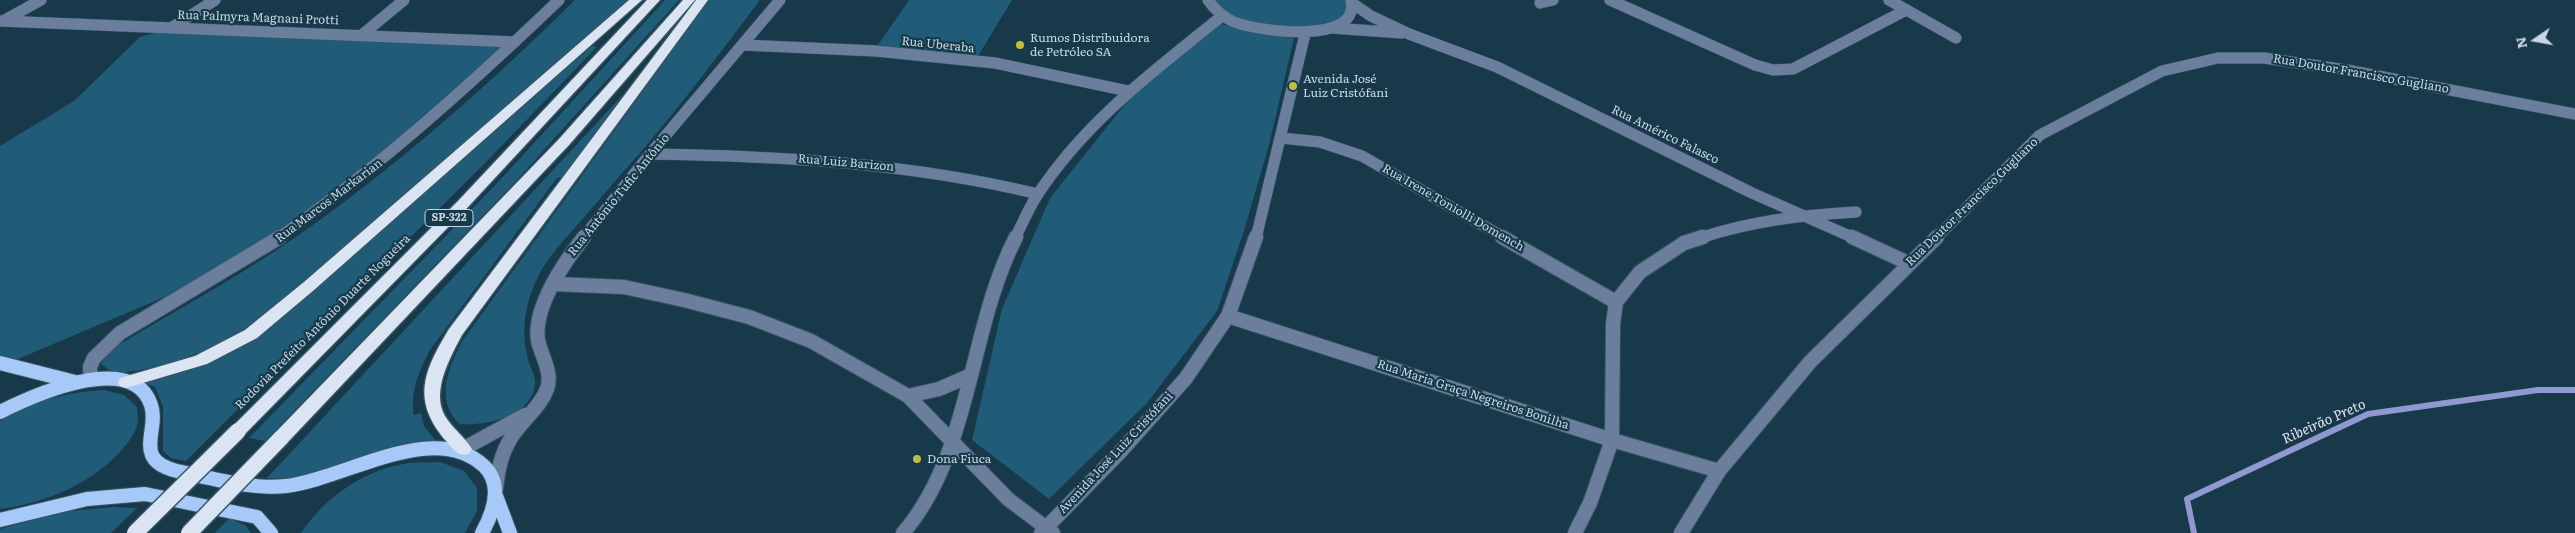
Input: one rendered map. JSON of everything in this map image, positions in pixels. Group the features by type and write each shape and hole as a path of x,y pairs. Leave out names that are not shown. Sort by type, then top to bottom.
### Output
{"highway":[{"path":"126,382 201,360 251,334 331,267 636,0"},
{"name":"Rodovia Prefeito Antônio Duarte Nogueira","path":"135,533 463,204 654,0"},
{"name":"SP-322","path":"189,533 550,156 689,0"},
{"path":"462,449 435,414 433,396 435,376 444,353 455,333 702,0"}],"main road":[{"path":"0,363 74,382"},
{"path":"0,412 27,398 74,382 110,379 126,382 139,386 148,396 152,406 149,441 153,456 169,469 272,487 322,479 409,450 462,449 483,463 491,474 510,533"},
{"path":"482,533 492,516 496,492"},
{"path":"0,520 87,499 145,494 257,517 271,533"}],"street":[{"path":"2,21 41,0"},
{"path":"171,28 215,0"},
{"path":"363,34 404,0"},
{"name":"Rua Marcos Markarian","path":"91,380 90,365 104,346 129,328 263,249 354,185 413,135 560,0"},
{"name":"Rua Antônio Tufic Antônio","path":"496,492 500,459 511,437 544,396 548,386 549,376 538,339 542,311 553,284 568,257 650,154 780,0"},
{"path":"903,533 915,520 942,471 1003,262 1038,194 1094,124 1128,91 1222,16 1213,9 1208,0"},
{"path":"1540,4 1553,0"},
{"path":"1610,0 1755,65 1773,70 1793,69 1906,10"},
{"path":"1889,0 1956,38"},
{"path":"1332,28 1346,18 1351,1"},
{"name":"Rua Américo Falasco","path":"1351,1 1371,16 1409,34 1497,67 1752,193 1908,263"},
{"name":"Rua Américo Falasco","path":"1222,16 1257,28 1305,34 1332,28 1409,34"},
{"name":"Rua Palmyra Magnani Protti","path":"2,21 363,34 516,42"},
{"name":"Avenida José Luiz Cristófani","path":"1047,532 1186,378 1228,316 1261,224 1305,34"},
{"name":"Rua Uberaba","path":"743,45 876,51 994,63 1128,91"},
{"name":"Rua Doutor Francisco Gugliano","path":"1680,533 1719,472 1810,362 1908,263 2040,135 2162,71 2218,58 2264,58 2347,70 2575,114"},
{"name":"Rua Irene Toniolli Domench","path":"1282,138 1320,142 1362,156 1616,302"},
{"name":"Rua Luiz Barizon","path":"650,154 747,155 850,161 938,173 1003,185 1038,194"},
{"path":"1575,533 1590,503 1612,440 1613,324 1616,302 1640,272 1684,243 1736,226 1804,215 1856,212"},
{"path":"553,284 624,288 684,300 748,317 811,341 908,396 1008,499 1047,532"},
{"name":"Rua Maria Graça Negreiros Bonilha","path":"1228,316 1612,440 1719,472"},
{"path":"908,396 939,389 969,376"},
{"name":"Rua Antônio Tufic Antônio","path":"462,449 528,414"}],"shaded area":[{"path":"575,0 629,0 273,309 236,334 198,353 178,360 158,366 114,374 101,364 107,354 115,347 274,252 370,183 475,94"},
{"path":"665,0 679,0 516,181 265,441 249,438 501,179"},
{"path":"709,0 760,0 646,146 545,264 532,290 525,318 525,346 535,384 532,395 526,404 516,412 494,421 459,424 451,414 447,404 446,382 463,340"},
{"path":"909,0 1012,0 978,56 878,45"},
{"path":"1214,0 1346,0 1348,2 1343,18 1328,27 1258,26 1226,16"},
{"path":"1221,24 1259,34 1294,38 1269,145 1244,231 1217,311 1147,403 1049,499 972,440 1002,309 1050,198 1134,93"},
{"path":"171,28 515,42 263,249 174,293 6,364 0,363 0,146 74,101 140,37"},
{"path":"592,46 597,47 489,159 186,461 171,458 163,451 163,407 155,387 144,383 216,358 248,341 280,319"},
{"path":"631,86 563,177 557,178 430,350 416,382 413,406 414,415 421,413 424,426 436,441 389,448 311,474 297,477 267,478"},
{"path":"104,390 124,395 137,407 137,426 131,438 120,452 94,474 65,491 33,502 0,509 0,421 24,408 63,395"},
{"path":"440,462 464,471 477,488 477,511 465,533 301,533 334,497 362,478 393,466 409,463"},
{"path":"112,507 137,508 111,533 0,533 0,529 61,512"},
{"path":"229,518 246,526 251,533 215,533"}],"waterway":[{"name":"Ribeirão Preto","path":"2194,533 2187,499 2368,414 2538,390 2575,390"}],"place":[{"name":"Rumos Distribuidora de Petróleo SA","path":"1020,45"},
{"name":"Avenida José Luiz Cristófani","path":"1293,86"},
{"name":"Dona Fiuca","path":"917,459"}]}
